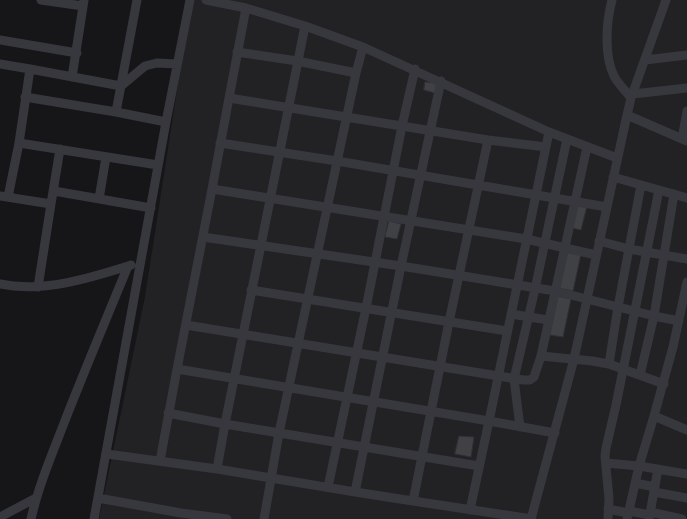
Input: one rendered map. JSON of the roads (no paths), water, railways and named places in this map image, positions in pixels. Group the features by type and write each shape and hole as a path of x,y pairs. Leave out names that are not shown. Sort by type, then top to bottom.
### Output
{"street":[{"path":"41,0 84,3 72,77"},
{"path":"116,112 137,0"},
{"path":"94,519 140,262 190,0"},
{"path":"206,0 246,8 363,46 549,132 617,158"},
{"path":"612,0 608,15 607,34 611,69 615,78 632,96"},
{"path":"106,454 216,469 531,519 574,358 607,207 612,177 627,115 632,96 666,0"},
{"path":"160,461 246,8"},
{"path":"216,469 278,153 305,26"},
{"path":"0,40 77,53"},
{"path":"264,519 298,344 346,116 363,46"},
{"path":"237,52 356,73"},
{"path":"645,60 687,55"},
{"path":"0,64 121,86 146,66 157,63 177,64"},
{"path":"30,69 18,142 4,197 51,204"},
{"path":"328,487 348,397 383,217 415,69"},
{"path":"355,492 381,357 441,81"},
{"path":"632,96 687,88"},
{"path":"25,97 166,122"},
{"path":"229,98 488,140 546,147"},
{"path":"627,115 685,140 687,111"},
{"path":"470,510 549,132"},
{"path":"520,427 514,379 567,139"},
{"path":"413,501 423,458 468,230 488,140"},
{"path":"18,142 158,165"},
{"path":"220,143 555,197 607,207"},
{"path":"186,325 514,379 530,380 534,377 541,356 587,147"},
{"path":"38,287 60,149"},
{"path":"99,199 106,157"},
{"path":"612,177 687,198"},
{"path":"609,364 641,185"},
{"path":"212,189 526,239 596,255"},
{"path":"608,519 609,493 606,448 659,190"},
{"path":"54,191 150,208"},
{"path":"640,375 654,316 674,194"},
{"path":"203,237 460,275 517,286 555,291 679,321"},
{"path":"599,241 663,256 687,259"},
{"path":"0,284 16,287 38,287 58,284 140,262"},
{"path":"31,519 36,498 85,370 128,266"},
{"path":"628,514 639,466 664,384 687,282"},
{"path":"251,290 507,331"},
{"path":"511,314 548,320"},
{"path":"541,356 574,358 609,364 664,384"},
{"path":"177,369 555,433"},
{"path":"168,413 423,458 479,466"},
{"path":"654,416 687,430"},
{"path":"606,463 639,466 687,474"},
{"path":"650,515 658,470"},
{"path":"635,483 687,498"},
{"path":"0,517 36,498"},
{"path":"98,498 181,513 227,519"},
{"path":"608,509 628,514 682,519"}]}
